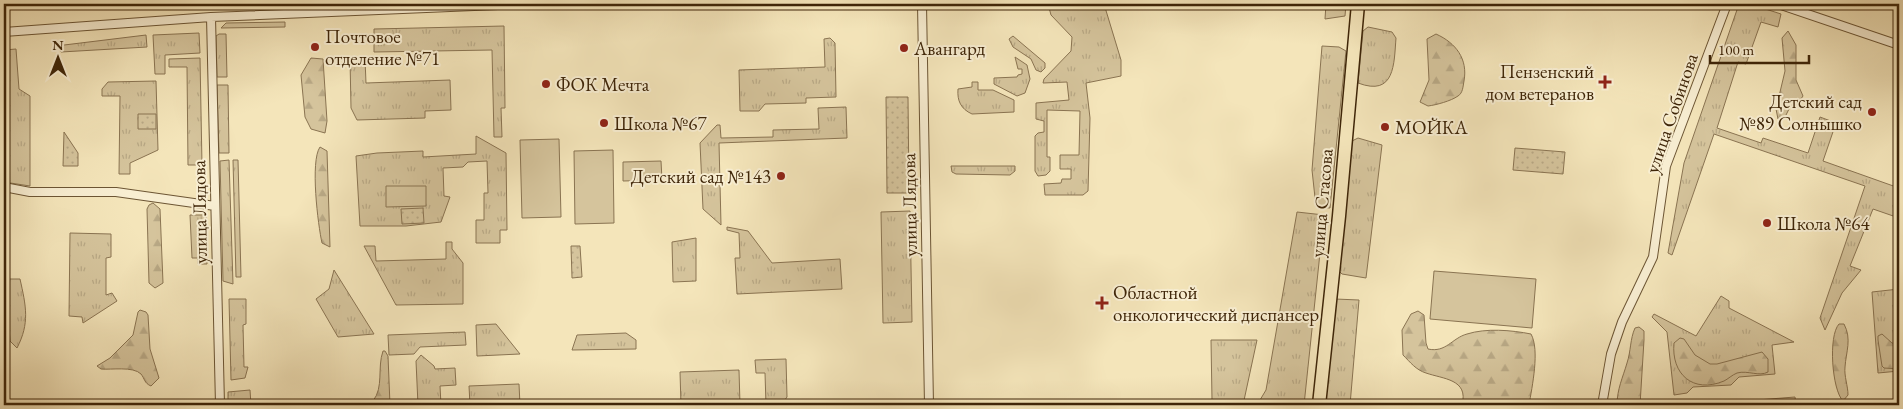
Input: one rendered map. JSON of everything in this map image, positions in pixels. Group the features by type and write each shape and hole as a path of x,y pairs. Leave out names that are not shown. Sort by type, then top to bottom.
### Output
{"main road":[{"name":"улица Стасова","path":"1319,405 1339,216 1358,4"}],"street":[{"path":"4,32 211,17 524,4"},
{"name":"улица Лядова","path":"922,4 930,405"},
{"name":"улица Собинова","path":"1602,405 1611,354 1622,322 1653,257 1666,166 1727,4"},
{"path":"1778,4 1899,45"},
{"name":"улица Лядова","path":"211,17 220,405"},
{"path":"4,187 30,192 116,192 215,206"}],"green space":[{"path":"1048,4 1104,4 1121,60 1121,76 1086,83 1090,118 1088,191 1083,195 1045,195 1044,184 1061,183 1062,179 1071,179 1071,169 1060,169 1060,155 1079,155 1080,111 1047,110 1047,157 1050,157 1050,171 1046,175 1038,176 1035,171 1035,136 1038,133 1044,132 1044,121 1036,119 1036,103 1069,100 1067,82 1043,83 1044,79 1071,51 1072,37 1051,15"},
{"path":"1326,4 1346,4 1345,16 1325,19"},
{"path":"1739,4 1750,4 1781,14 1778,27 1761,22 1746,64 1738,62 1717,128 1761,143 1763,138 1808,153 1820,117 1836,123 1823,161 1899,188 1899,218 1873,209 1850,266 1861,270 1842,293 1825,330 1820,318 1865,186 1714,134 1672,255 1668,253 1684,163"},
{"path":"285,22 285,27 221,28 226,23"},
{"path":"504,26 505,108 501,108 502,137 494,137 492,50 374,52 374,29"},
{"path":"1368,27 1392,32 1396,38 1393,67 1390,76 1386,82 1379,86 1358,83 1363,31"},
{"path":"1788,31 1796,45 1796,80 1803,96 1798,103 1790,107 1785,117 1778,119 1776,109 1785,71 1782,38"},
{"path":"199,33 200,53 165,55 165,74 155,74 153,35"},
{"path":"226,34 227,77 217,77 216,36"},
{"path":"1436,34 1455,47 1462,59 1465,73 1460,95 1451,100 1428,106 1420,102 1429,80 1427,39"},
{"path":"146,35 147,47 61,52 56,46"},
{"path":"1013,36 1045,63 1045,68 1041,72 1036,70 1031,59 1013,47 1009,39"},
{"path":"830,38 835,43 836,97 806,98 806,103 765,104 759,111 740,111 739,70 825,67 824,39"},
{"path":"1322,46 1339,47 1346,51 1330,208 1316,207 1312,170"},
{"path":"16,49 19,89 30,96 30,186 4,182 4,50"},
{"path":"1015,57 1027,65 1030,79 1025,93 1017,96 994,84 994,78 1017,77 1022,74 1022,69 1018,69"},
{"path":"200,58 202,165 188,165 187,67 169,67 169,59"},
{"path":"311,58 323,59 327,121 325,133 311,129 305,117 301,75"},
{"path":"350,59 365,59 366,83 450,80 451,110 425,111 425,118 357,120 351,108"},
{"path":"156,81 158,150 130,163 130,174 119,174 120,96 102,96 102,89 108,82"},
{"path":"972,82 978,82 978,90 993,90 1014,100 1014,112 972,114 965,110 960,104 958,89 972,87"},
{"path":"217,85 228,85 229,153 219,153"},
{"path":"886,97 908,97 909,193 887,193"},
{"path":"846,107 847,138 719,143 721,225 703,209 700,143 717,125 720,125 721,138 773,137 773,130 819,129 818,108"},
{"path":"138,114 156,114 156,129 138,129"},
{"path":"64,132 78,153 78,166 63,166"},
{"path":"476,136 506,153 507,230 500,230 500,243 476,243 476,220 484,220 484,193 488,193 487,161 468,162 463,167 443,168 444,196 450,197 441,222 406,226 360,226 356,156 423,151 423,157 476,154"},
{"path":"1358,138 1382,145 1366,278 1342,274 1338,270 1350,142"},
{"path":"559,139 561,217 522,218 520,140"},
{"path":"320,147 327,151 330,247 322,243 317,208 315,179 317,154"},
{"path":"1515,148 1565,152 1563,174 1513,170"},
{"path":"613,150 614,223 575,224 574,151"},
{"path":"229,160 233,284 223,281 220,161"},
{"path":"233,160 238,160 241,277 236,277"},
{"path":"661,161 662,180 623,181 623,162"},
{"path":"951,166 1015,166 1015,171 1010,175 956,174 952,172"},
{"path":"386,186 426,186 426,206 386,207"},
{"path":"153,203 160,209 163,283 155,288 149,283 147,209"},
{"path":"423,208 424,223 402,224 401,209"},
{"path":"910,211 912,322 883,323 881,212"},
{"path":"1297,212 1324,215 1304,405 1257,405 1266,390"},
{"path":"190,215 206,215 207,264 198,264 198,258 192,258"},
{"path":"727,227 748,231 772,263 840,259 842,289 737,294 735,258 740,258 739,233 727,230"},
{"path":"70,233 111,234 111,257 106,258 106,295 112,293 117,301 83,323 82,317 69,316"},
{"path":"696,238 696,281 673,282 672,242"},
{"path":"446,242 452,242 452,249 463,263 463,304 396,305 364,246 375,246 376,261 446,259"},
{"path":"571,246 580,246 582,277 572,278"},
{"path":"334,270 374,334 338,337 316,299 329,289"},
{"path":"1434,271 1536,279 1532,328 1430,319"},
{"path":"4,279 20,279 24,298 26,314 24,330 17,348 10,341 7,299 4,299"},
{"path":"1899,289 1899,371 1878,373 1872,292"},
{"path":"1721,296 1729,301 1729,308 1794,342 1772,345 1775,374 1739,377 1731,385 1693,387 1687,393 1674,395 1667,332 1652,317 1654,314 1696,336"},
{"path":"229,299 246,299 246,324 243,325 244,367 248,367 245,378 231,380"},
{"path":"1335,299 1359,300 1350,405 1324,405"},
{"path":"140,310 148,315 150,349 159,378 151,386 147,384 141,374 133,370 101,369 97,366 110,358 133,335"},
{"path":"1418,311 1424,315 1428,349 1440,349 1462,336 1474,332 1490,330 1531,334 1534,341 1535,359 1529,405 1462,405 1462,390 1458,385 1447,379 1422,372 1413,366 1403,355 1402,330 1411,314"},
{"path":"496,324 520,354 477,356 476,325"},
{"path":"1839,324 1844,324 1848,335 1845,370 1848,395 1843,401 1836,386 1833,363 1833,340"},
{"path":"1639,327 1644,331 1640,405 1617,405 1619,388 1628,359 1633,332 1635,328"},
{"path":"465,332 466,345 420,347 414,354 389,355 388,335"},
{"path":"626,333 636,340 636,349 572,350 577,335"},
{"path":"1882,334 1892,343 1899,345 1899,369 1884,368 1882,366 1878,336"},
{"path":"1680,338 1684,339 1695,355 1710,364 1717,364 1762,352 1768,359 1768,372 1761,374 1737,373 1724,381 1713,384 1703,385 1694,383 1680,372 1676,364 1674,343"},
{"path":"1211,340 1257,340 1243,405 1231,405 1231,401 1212,400"},
{"path":"383,351 388,356 390,405 324,405 328,403 373,401 378,390"},
{"path":"421,355 435,369 455,368 456,385 440,386 441,405 418,405 416,361"},
{"path":"786,359 787,397 781,405 766,405 765,373 756,373 755,360"},
{"path":"739,370 740,405 681,405 680,372"},
{"path":"519,384 520,405 470,405 469,386"},
{"path":"250,390 251,405 228,405 228,392"},
{"path":"1795,397 1796,405 1745,405 1745,401"}],"place":[{"name":"Почтовое отделение №71","path":"315,47"},
{"name":"Авангард","path":"904,48"},
{"name":"Пензенский дом ветеранов","path":"1605,82"},
{"name":"ФОК Мечта","path":"546,84"},
{"name":"Детский сад №89 Солнышко","path":"1872,112"},
{"name":"Школа №67","path":"604,123"},
{"name":"МОЙКА","path":"1385,127"},
{"name":"Детский сад №143","path":"781,176"},
{"name":"Школа №64","path":"1767,223"},
{"name":"Областной онкологический диспансер","path":"1102,303"}]}
